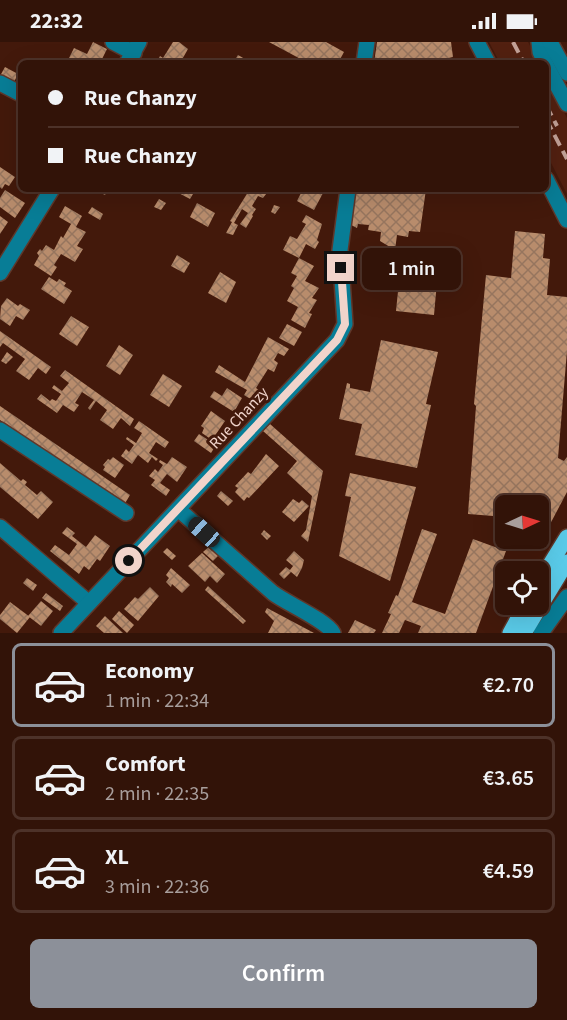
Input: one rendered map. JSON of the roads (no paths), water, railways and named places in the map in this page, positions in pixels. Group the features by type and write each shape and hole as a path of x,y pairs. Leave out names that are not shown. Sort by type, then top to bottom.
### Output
{"main road":[{"path":"549,566 567,537"},
{"path":"524,633 567,562"},
{"path":"510,633 520,615"}],"street":[{"path":"113,42 134,53"},
{"path":"364,60 367,42"},
{"path":"477,42 486,60"},
{"path":"542,50 567,73"},
{"path":"549,65 567,104"},
{"path":"0,82 18,92"},
{"path":"549,185 567,220"},
{"path":"0,273 50,192"},
{"name":"Rue Chanzy","path":"61,633 337,340 345,324 340,250 348,192"},
{"path":"0,430 126,513"},
{"path":"178,509 273,593 286,603 328,625 333,633"},
{"path":"0,527 89,603"},
{"path":"541,633 567,597"}],"railway":[{"path":"513,42 522,60"},
{"path":"549,111 557,126"},
{"path":"549,125 567,159"}]}
